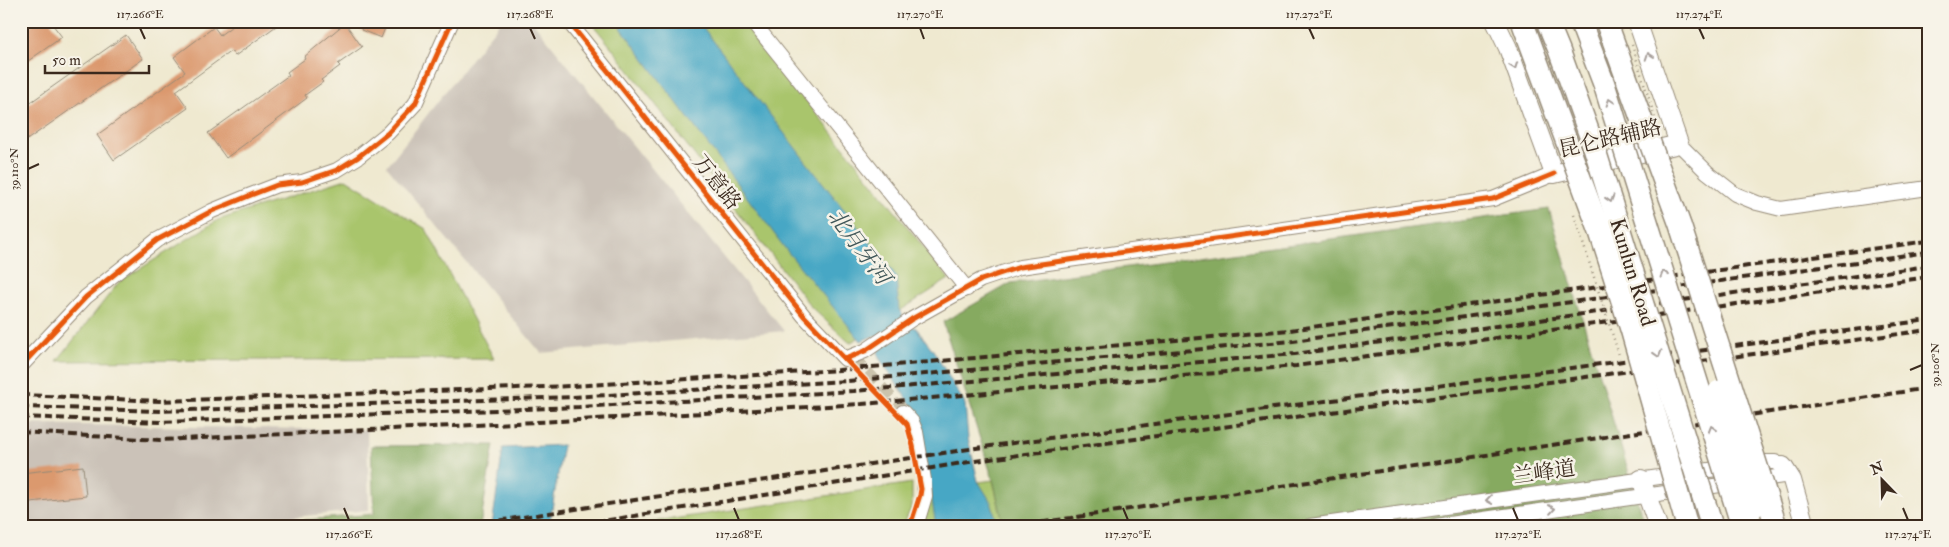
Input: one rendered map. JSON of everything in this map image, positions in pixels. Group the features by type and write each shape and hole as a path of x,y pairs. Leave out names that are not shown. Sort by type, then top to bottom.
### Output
{"highway":[{"path":"1522,21 1600,232 1630,329 1686,526"},
{"name":"Kunlun Road","path":"1546,21 1560,50 1594,147 1712,526"},
{"name":"Kunlun Road","path":"1580,21 1604,84 1742,526"},
{"path":"1606,21 1651,126 1680,225 1776,526"},
{"path":"1560,50 1581,129 1600,232"},
{"path":"1651,126 1756,526"},
{"path":"1630,329 1698,484"}],"main road":[{"name":"昆仑路辅路","path":"1495,21 1508,48 1554,174 1679,144 1637,21"},
{"path":"1786,470 1805,526"},
{"path":"1641,478 1658,526"}],"street":[{"path":"21,366 86,297 157,240 212,211 251,195 277,185 302,182 337,170 358,157 388,133 415,104 452,21"},
{"name":"万意路","path":"568,21 804,316 848,358"},
{"name":"万意路","path":"580,21 808,312 848,358"},
{"path":"752,21 966,289"},
{"path":"1679,144 1707,172 1735,194 1757,203 1782,209 1928,188"},
{"path":"848,358 865,351 912,319 981,280 1020,267 1493,199 1554,174"},
{"path":"913,446 907,424 899,412 912,422 916,432 924,480 925,496 916,526"},
{"name":"兰峰道","path":"1310,526 1641,478 1766,462 1775,462 1786,470"},
{"name":"兰峰道","path":"1434,526 1470,523 1648,496 1786,470"},
{"path":"910,526 920,495 919,480"},
{"path":"1466,504 1470,523"}],"path":[{"path":"1632,45 1651,126"}],"shaded area":[{"path":"501,21 532,21 784,331 541,353 387,166"},
{"path":"21,424 367,430 369,510 198,526 21,526"}],"green space":[{"path":"590,21 743,21 949,279 850,343 812,308"},
{"path":"346,179 426,229 494,359 57,361 119,282 218,220"},
{"path":"1549,209 1645,526 1004,526 993,480 943,322 1011,283"},
{"path":"494,445 480,526 238,526 374,514 371,446"},
{"path":"993,480 1004,526 923,526 929,489"},
{"path":"912,483 912,506 903,526 626,526"}],"water":[{"name":"北月牙河","path":"616,21 698,21 891,269 896,276 899,310 933,350 965,404 968,438 978,481 991,502 998,526 936,526 919,417 879,358 876,335 861,341 787,251"},
{"path":"563,445 549,526 492,526 503,448"}],"building":[{"path":"37,21 50,21 62,37 21,66 21,32"},
{"path":"239,21 283,21 235,56 231,51 176,91 188,108 114,160 97,135 185,72 174,57 214,27 220,35"},
{"path":"365,21 388,21 381,38 361,30"},
{"path":"345,23 362,47 338,64 340,66 321,80 323,82 305,95 307,98 226,158 208,133 289,75 287,72 305,59 304,57"},
{"path":"126,35 143,59 21,144 21,109"},
{"path":"83,466 86,496 21,503 21,473"}],"tunnel":[{"path":"852,357 903,412"}],"railway":[{"path":"21,395 161,401 571,386 839,370 1290,330 1928,241"},
{"path":"21,407 161,411 573,397 847,381 1293,341 1928,252"},
{"path":"21,417 161,422 579,407 854,391 1295,354 1928,266"},
{"path":"21,432 160,440 862,404 1296,366 1928,277"},
{"path":"464,526 976,448 1928,320"},
{"path":"572,526 975,461 1928,330"},
{"path":"1018,526 1928,388"}],"cycle path":[{"path":"21,366 86,297 157,240 212,211 251,195 277,185 302,182 337,170 358,157 388,133 415,104 452,21"},
{"path":"568,21 804,316 907,424 921,489 910,526"},
{"path":"845,359 865,351 912,319 981,280 1020,267 1493,199 1554,174"}]}
